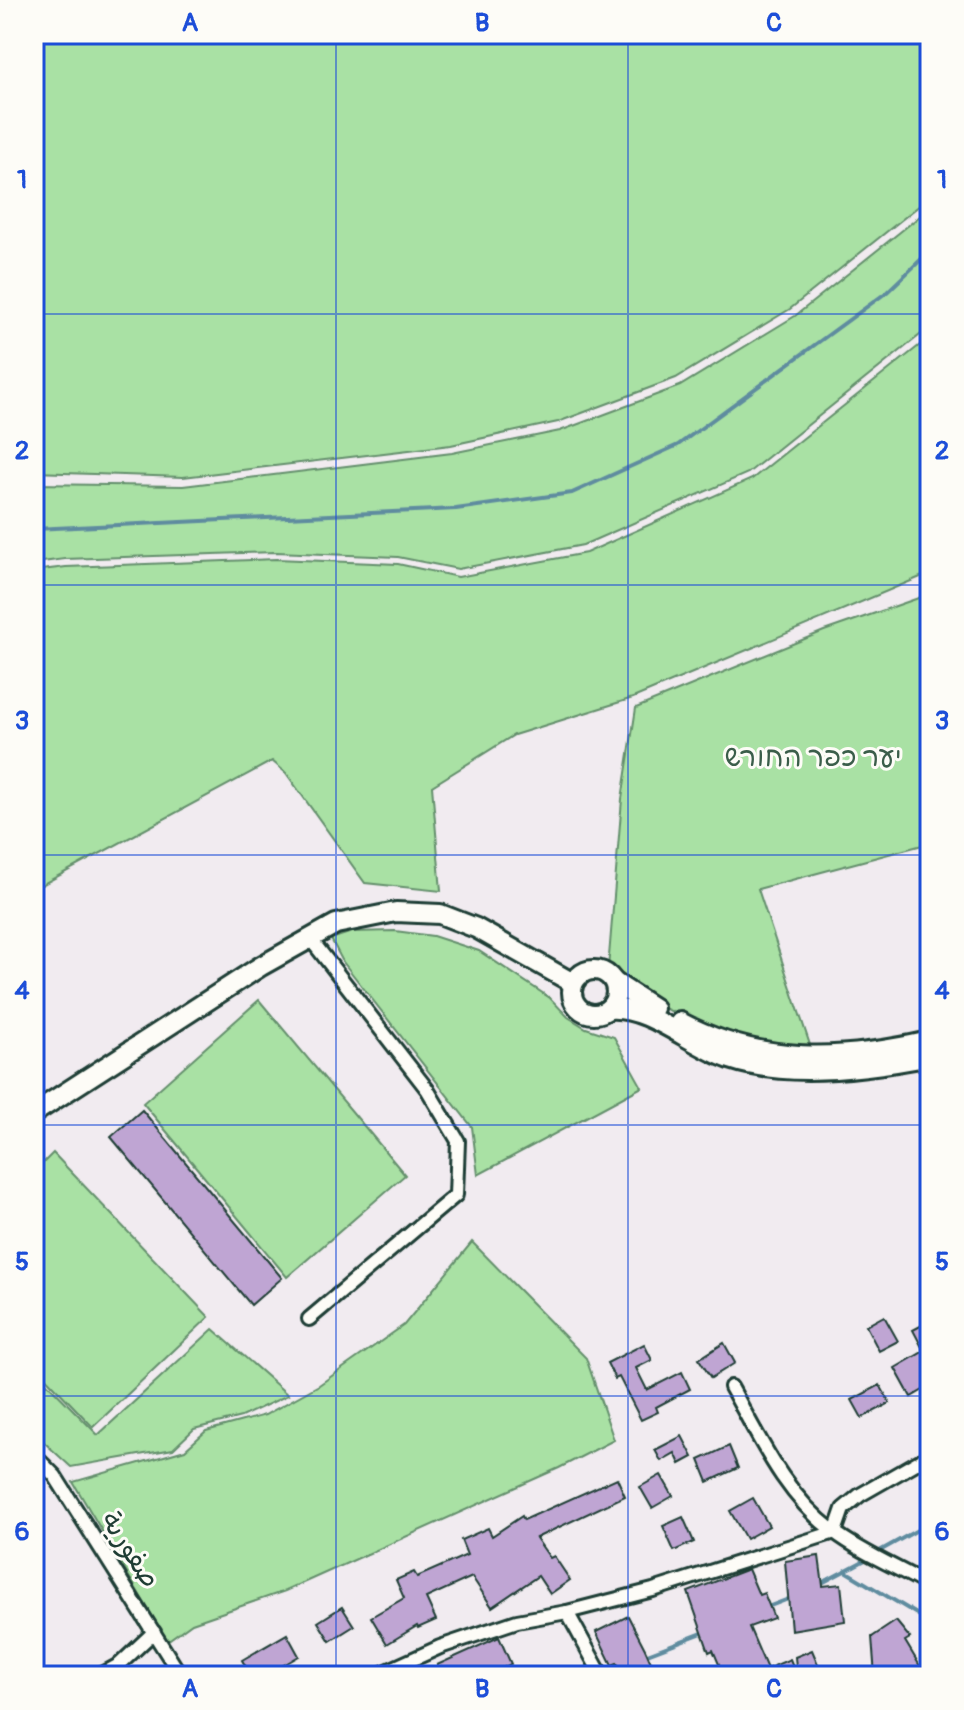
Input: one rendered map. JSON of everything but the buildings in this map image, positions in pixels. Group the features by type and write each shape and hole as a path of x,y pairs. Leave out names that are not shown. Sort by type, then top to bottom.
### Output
{"street":[{"path":"34,1113 309,937 336,924 396,912 440,914 476,928 573,983"},
{"path":"309,937 427,1089 458,1141 456,1195 309,1319"},
{"path":"930,1041 853,1054 777,1055 757,1052 695,1030 636,998 608,975 594,970 579,975 573,983 572,998 581,1010 593,1014 608,1009 631,1009 709,1051 748,1065 812,1069 877,1065 930,1056"},
{"path":"608,1009 615,997 614,982"},
{"path":"731,1387 784,1481 806,1507 835,1532 930,1586"},
{"name":"صفورية","path":"34,1455 55,1476 181,1676"},
{"path":"835,1532 843,1509 851,1502 930,1455"},
{"path":"376,1676 440,1647 504,1625 653,1590 835,1532"},
{"path":"567,1612 602,1676"},
{"path":"99,1676 119,1665 154,1632"}],"green space":[{"path":"34,34 930,34 930,197 790,309 676,378 558,422 451,445 183,477 34,472"},
{"path":"930,208 930,327 748,473 583,545 458,569 398,557 276,552 65,559 34,563 34,484 183,486 452,453 560,431 680,386 795,316"},
{"path":"930,337 930,573 633,698 514,735 432,786 441,891 365,883 286,773 272,761 34,889 34,571 66,567 276,559 398,564 458,577 586,553 752,479"},
{"name":"יער כפר החורש","path":"930,594 930,843 758,889 810,1045 744,1041 702,1026 607,981 622,799 636,708 824,631"},
{"path":"395,931 433,936 479,951 550,998 568,1017 586,1028 614,1037 642,1087 478,1175 472,1127 343,962 331,939 352,932"},
{"path":"259,1000 405,1175 287,1277 143,1103"},
{"path":"53,1153 209,1317 93,1427 34,1365 34,1172"},
{"path":"472,1242 586,1358 614,1440 559,1468 285,1591 192,1623 167,1641 73,1482 185,1450 206,1431 265,1415 319,1385 404,1325"},
{"path":"213,1329 288,1395 241,1417 194,1429 173,1449 71,1467 34,1433 34,1370 98,1435"}],"waterway":[{"path":"34,529 456,509 572,493 678,445 887,292 930,251"},
{"path":"876,1553 930,1523"},
{"path":"820,1584 869,1558"},
{"path":"845,1571 930,1622"},
{"path":"765,1608 791,1598"},
{"path":"642,1656 705,1632"},
{"path":"594,1676 623,1664"}]}
